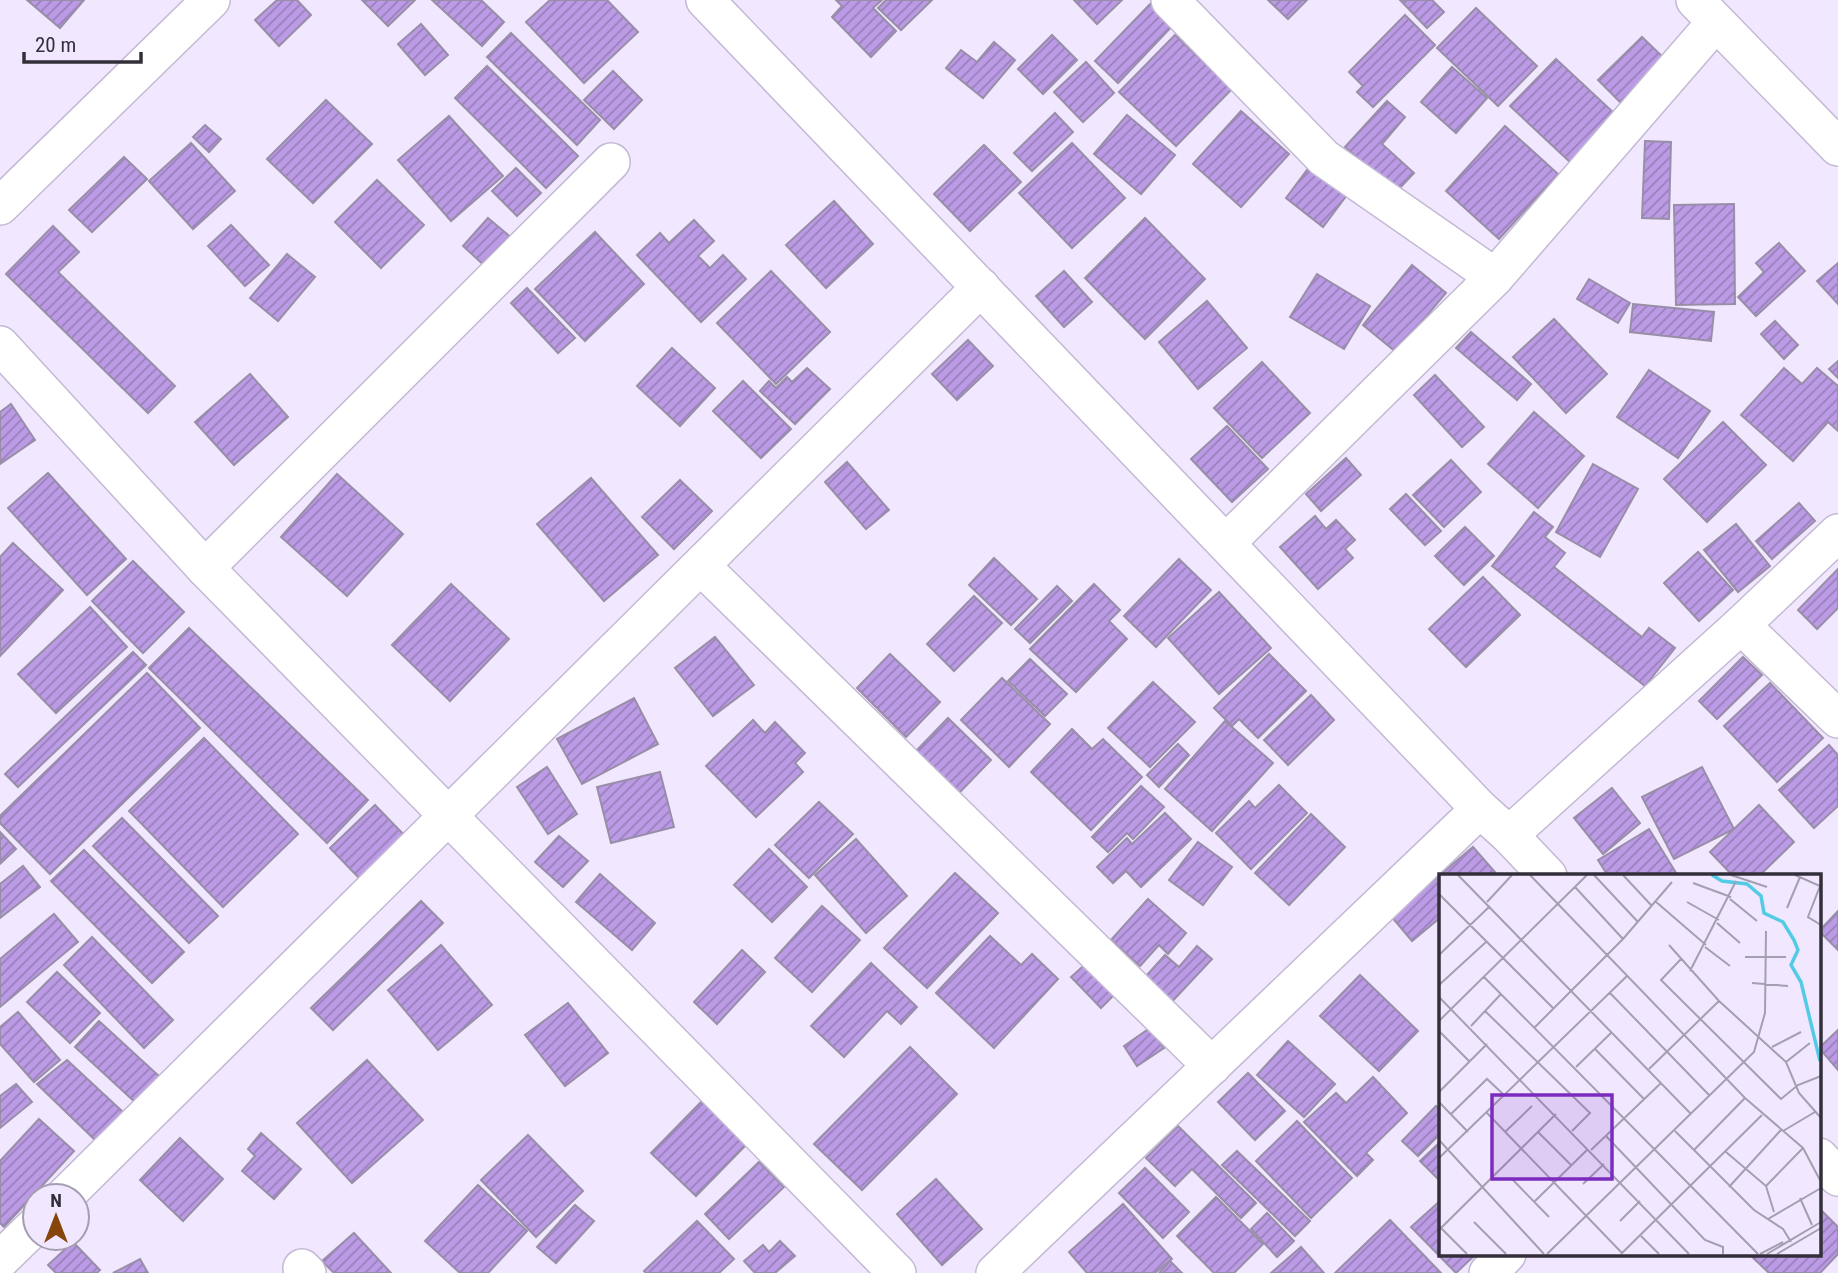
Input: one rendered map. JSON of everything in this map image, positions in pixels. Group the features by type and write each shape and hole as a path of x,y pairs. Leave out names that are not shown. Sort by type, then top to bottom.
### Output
{"street":[{"path":"705,0 1480,809 1546,874"},
{"path":"1170,0 1324,158 1495,277"},
{"path":"0,206 200,4"},
{"path":"1226,543 1495,277 1705,11 1838,147"},
{"path":"205,568 611,162"},
{"path":"79,1182 981,287"},
{"path":"0,345 205,568 897,1273"},
{"path":"1509,835 1741,625 1838,533"},
{"path":"701,566 1212,1066"},
{"path":"1741,625 1838,719"},
{"path":"995,1273 1480,809"},
{"path":"1820,1158 1838,1177"},
{"path":"0,1260 21,1240"},
{"path":"1488,1273 1505,1256"}],"building":[{"path":"27,0 84,0 60,28"},
{"path":"277,0 297,0 311,15 279,46 255,20"},
{"path":"362,0 415,0 388,26"},
{"path":"432,0 481,0 504,22 482,46"},
{"path":"550,0 607,0 638,32 584,83 526,22"},
{"path":"836,0 882,0 873,8 896,31 871,57 832,17 842,6"},
{"path":"886,0 932,0 901,30 878,8"},
{"path":"1074,0 1122,0 1097,24"},
{"path":"1154,0 1177,21 1118,83 1095,61"},
{"path":"1268,0 1307,0 1288,19"},
{"path":"1400,0 1432,0 1444,12 1427,28"},
{"path":"1476,8 1537,66 1498,106 1437,48"},
{"path":"1405,15 1435,45 1373,107 1357,92 1363,86 1349,72"},
{"path":"421,24 448,55 425,75 398,44"},
{"path":"511,33 600,120 577,145 487,57"},
{"path":"1052,35 1077,60 1043,94 1018,69"},
{"path":"1175,35 1232,89 1176,146 1119,92"},
{"path":"1642,37 1669,63 1625,107 1598,80"},
{"path":"994,42 1015,60 983,98 946,68 961,50 977,62"},
{"path":"1556,59 1615,114 1570,162 1510,106"},
{"path":"1086,62 1114,93 1083,122 1054,92"},
{"path":"487,66 578,156 546,188 455,98"},
{"path":"1452,67 1487,98 1456,133 1421,102"},
{"path":"613,71 642,100 614,129 584,100"},
{"path":"326,100 372,144 313,203 267,159"},
{"path":"1387,101 1405,117 1382,144 1414,173 1396,192 1345,147"},
{"path":"1241,111 1289,154 1241,207 1193,164"},
{"path":"1055,113 1073,132 1032,171 1014,153"},
{"path":"1127,115 1175,155 1141,194 1094,154"},
{"path":"449,116 503,176 451,221 398,160"},
{"path":"205,125 221,139 209,152 193,137"},
{"path":"1505,126 1558,174 1499,239 1446,191"},
{"path":"1645,141 1671,142 1669,219 1642,218"},
{"path":"191,143 235,191 193,229 149,181"},
{"path":"1072,143 1125,198 1072,248 1019,193"},
{"path":"984,145 1021,182 970,231 934,194"},
{"path":"124,157 147,179 92,232 69,210"},
{"path":"1310,166 1347,195 1323,227 1286,198"},
{"path":"516,168 541,193 517,216 492,191"},
{"path":"377,180 424,225 381,268 335,222"},
{"path":"834,201 873,244 826,288 786,245"},
{"path":"1734,204 1735,304 1676,305 1674,205"},
{"path":"488,218 513,239 487,268 463,246"},
{"path":"1145,218 1205,279 1145,339 1085,278"},
{"path":"694,220 714,241 698,256 710,268 723,255 746,279 701,322 637,255 660,233 669,243"},
{"path":"231,225 269,265 245,286 208,246"},
{"path":"53,226 79,252 58,272 175,386 148,413 6,274"},
{"path":"595,232 644,284 585,341 535,289"},
{"path":"1779,243 1805,271 1756,316 1738,297 1764,272 1756,263"},
{"path":"287,254 315,277 278,321 250,298"},
{"path":"1838,263 1838,304 1817,281"},
{"path":"1412,265 1446,293 1396,352 1363,325"},
{"path":"771,271 830,332 776,384 717,323"},
{"path":"1064,271 1092,302 1064,327 1036,296"},
{"path":"1317,274 1370,306 1344,349 1290,317"},
{"path":"1589,279 1630,303 1618,323 1577,299"},
{"path":"527,288 575,338 558,353 511,303"},
{"path":"1207,301 1247,348 1198,389 1159,342"},
{"path":"1633,304 1714,312 1711,341 1630,332"},
{"path":"1554,319 1607,374 1566,413 1513,357"},
{"path":"1775,321 1798,345 1784,359 1761,334"},
{"path":"1471,332 1531,384 1517,400 1456,348"},
{"path":"968,340 993,366 957,400 932,374"},
{"path":"672,348 715,388 680,426 637,386"},
{"path":"1838,361 1838,378 1829,369"},
{"path":"1262,362 1310,413 1262,458 1214,408"},
{"path":"807,368 830,389 795,424 760,391 769,381 776,388 787,377 792,382"},
{"path":"1784,368 1802,384 1817,368 1838,386 1838,431 1828,422 1793,461 1741,415"},
{"path":"1649,370 1710,411 1678,458 1617,417"},
{"path":"250,374 288,417 234,465 195,422"},
{"path":"1435,375 1484,427 1462,447 1414,395"},
{"path":"743,381 791,429 761,458 713,411"},
{"path":"11,404 35,440 0,464 0,412"},
{"path":"1534,412 1584,456 1538,508 1488,464"},
{"path":"1723,422 1766,465 1707,522 1664,479"},
{"path":"1227,426 1268,469 1232,502 1191,459"},
{"path":"1346,458 1361,475 1321,511 1306,494"},
{"path":"1451,460 1481,492 1444,527 1413,495"},
{"path":"847,462 889,510 866,529 825,482"},
{"path":"1593,464 1638,489 1600,557 1556,532"},
{"path":"48,473 126,559 87,595 8,508"},
{"path":"337,474 403,534 347,596 281,537"},
{"path":"591,478 658,555 604,601 537,524"},
{"path":"680,480 712,511 674,549 642,517"},
{"path":"1406,494 1441,531 1425,545 1390,509"},
{"path":"1799,503 1815,521 1772,559 1756,541"},
{"path":"1534,512 1553,527 1545,537 1565,553 1554,567 1642,637 1649,628 1675,648 1645,686 1492,566"},
{"path":"1315,516 1326,529 1336,520 1355,540 1345,549 1353,558 1318,589 1280,547"},
{"path":"1736,524 1770,566 1738,592 1704,550"},
{"path":"1465,527 1494,556 1464,585 1435,556"},
{"path":"13,543 63,590 0,656 0,557"},
{"path":"1698,552 1733,590 1699,621 1664,583"},
{"path":"994,558 1037,599 1011,625 969,585"},
{"path":"1179,559 1211,590 1156,647 1124,616"},
{"path":"133,561 184,612 143,653 92,601"},
{"path":"1838,569 1838,608 1817,629 1798,610"},
{"path":"1483,577 1520,615 1466,667 1429,629"},
{"path":"451,584 509,639 450,701 392,645"},
{"path":"1094,584 1120,610 1109,621 1127,639 1076,692 1030,649"},
{"path":"1057,586 1072,601 1030,643 1015,629"},
{"path":"1219,592 1271,648 1219,694 1168,638"},
{"path":"974,596 1002,623 954,671 927,644"},
{"path":"90,607 127,647 56,713 18,674"},
{"path":"189,628 368,800 327,843 149,668"},
{"path":"715,637 754,685 713,716 675,668"},
{"path":"133,652 146,665 18,787 5,774"},
{"path":"890,654 940,702 906,737 857,688"},
{"path":"1269,654 1306,691 1258,738 1239,719 1232,726 1214,708"},
{"path":"1743,657 1762,675 1717,719 1699,701"},
{"path":"1030,659 1067,694 1045,716 1008,681"},
{"path":"147,673 200,728 50,874 0,823 0,816"},
{"path":"1002,678 1050,724 1009,767 961,720"},
{"path":"1153,682 1195,722 1150,767 1108,728"},
{"path":"1770,683 1823,738 1777,782 1724,726"},
{"path":"1311,695 1334,720 1288,765 1264,740"},
{"path":"634,698 658,744 582,784 557,739"},
{"path":"948,718 991,760 959,793 916,751"},
{"path":"753,720 765,733 775,722 805,753 795,763 803,772 756,817 706,766"},
{"path":"1225,721 1273,763 1212,831 1165,789"},
{"path":"1072,729 1092,749 1103,739 1142,777 1091,830 1031,772"},
{"path":"204,738 298,834 223,907 129,811"},
{"path":"1178,744 1189,755 1159,787 1147,775"},
{"path":"1829,745 1838,755 1838,806 1814,828 1779,790"},
{"path":"547,767 577,814 548,834 517,787"},
{"path":"1702,767 1734,829 1674,859 1642,797"},
{"path":"660,772 674,827 611,843 597,787"},
{"path":"1279,785 1307,813 1251,869 1216,833 1249,801 1255,808"},
{"path":"1141,786 1164,807 1133,839 1127,833 1108,852 1092,837"},
{"path":"1612,788 1640,823 1603,854 1574,818"},
{"path":"819,802 853,834 809,878 775,845"},
{"path":"375,805 407,838 362,881 330,848"},
{"path":"1759,805 1794,842 1761,874 1731,874 1710,852"},
{"path":"1165,813 1191,839 1141,887 1126,871 1113,883 1097,867 1127,838 1132,844"},
{"path":"1311,814 1345,847 1289,905 1255,873"},
{"path":"122,818 218,916 189,943 93,846"},
{"path":"1649,829 1677,874 1607,874 1598,860"},
{"path":"0,832 16,849 0,864"},
{"path":"559,836 588,861 563,887 535,862"},
{"path":"856,839 907,896 866,933 815,875"},
{"path":"1198,842 1232,867 1203,905 1169,880"},
{"path":"1473,847 1495,872 1492,874 1441,874"},
{"path":"769,849 807,887 772,922 734,885"},
{"path":"84,850 184,952 152,983 51,881"},
{"path":"23,866 40,887 0,918 0,884"},
{"path":"955,873 998,913 927,988 884,948"},
{"path":"600,874 655,923 632,950 576,902"},
{"path":"1439,876 1439,919 1412,941 1391,916"},
{"path":"1148,899 1186,933 1168,954 1159,945 1140,966 1111,940"},
{"path":"421,901 443,923 333,1030 311,1008"},
{"path":"822,906 860,940 812,992 775,958"},
{"path":"1838,911 1838,950 1820,932"},
{"path":"54,914 78,942 0,1007 0,959"},
{"path":"990,936 1021,965 1032,954 1058,979 994,1048 936,993"},
{"path":"92,937 173,1020 144,1048 64,965"},
{"path":"441,945 492,1005 438,1050 388,990"},
{"path":"1197,946 1212,959 1166,1008 1139,984 1165,955 1179,967"},
{"path":"742,950 765,972 717,1024 694,1002"},
{"path":"1089,961 1118,991 1101,1008 1071,977"},
{"path":"871,963 917,1007 901,1024 887,1011 844,1057 811,1026"},
{"path":"57,972 100,1013 70,1043 27,1002"},
{"path":"1360,975 1418,1031 1379,1071 1320,1016"},
{"path":"568,1003 608,1053 565,1086 525,1035"},
{"path":"18,1012 60,1060 34,1082 0,1044 0,1027"},
{"path":"99,1021 160,1077 136,1103 75,1047"},
{"path":"1150,1028 1164,1048 1137,1066 1124,1046"},
{"path":"1838,1030 1838,1070 1820,1049"},
{"path":"1288,1041 1335,1084 1304,1117 1257,1075"},
{"path":"910,1047 957,1094 862,1190 814,1144"},
{"path":"67,1060 123,1112 95,1140 37,1084"},
{"path":"367,1060 423,1120 352,1183 297,1123"},
{"path":"1248,1073 1285,1111 1255,1140 1218,1102"},
{"path":"1373,1077 1407,1113 1366,1153 1373,1160 1357,1176 1304,1122 1336,1093 1346,1103"},
{"path":"16,1084 32,1102 0,1128 0,1096"},
{"path":"703,1100 747,1144 696,1196 651,1153"},
{"path":"1436,1106 1439,1109 1439,1135 1418,1156 1402,1141"},
{"path":"39,1119 74,1151 45,1182 21,1182 21,1209 4,1227 0,1223 0,1161"},
{"path":"1297,1121 1352,1178 1311,1218 1256,1161"},
{"path":"1178,1126 1256,1203 1241,1218 1192,1169 1175,1186 1146,1158"},
{"path":"261,1133 301,1169 274,1199 242,1171 255,1156 248,1149"},
{"path":"528,1135 583,1191 536,1237 481,1180"},
{"path":"180,1138 223,1179 183,1221 140,1180"},
{"path":"1439,1143 1439,1180 1420,1161"},
{"path":"1237,1151 1310,1221 1295,1236 1222,1165"},
{"path":"759,1162 784,1187 729,1239 705,1214"},
{"path":"1145,1168 1189,1212 1163,1238 1119,1193"},
{"path":"936,1179 982,1229 942,1265 897,1214"},
{"path":"478,1185 527,1231 488,1273 460,1273 425,1241"},
{"path":"1216,1197 1263,1244 1234,1273 1214,1273 1177,1236"},
{"path":"1439,1202 1439,1256 1411,1227"},
{"path":"1123,1204 1172,1259 1155,1273 1087,1273 1069,1252"},
{"path":"575,1205 594,1221 556,1263 537,1247"},
{"path":"1820,1209 1838,1227 1838,1254 1820,1273 1769,1273 1751,1256 1820,1256"},
{"path":"1267,1213 1294,1241 1277,1257 1251,1229"},
{"path":"1390,1220 1441,1273 1335,1273"},
{"path":"697,1221 734,1259 719,1273 644,1271"},
{"path":"354,1233 391,1273 334,1273 322,1261"},
{"path":"780,1241 795,1256 775,1273 755,1273 744,1261 763,1245 769,1252"},
{"path":"1301,1247 1324,1273 1271,1273"},
{"path":"62,1252 83,1252 100,1270 97,1273 56,1273 48,1265"},
{"path":"1439,1256 1474,1256 1456,1273"},
{"path":"140,1259 148,1273 113,1273"},
{"path":"1170,1261 1182,1273 1159,1273"}]}
